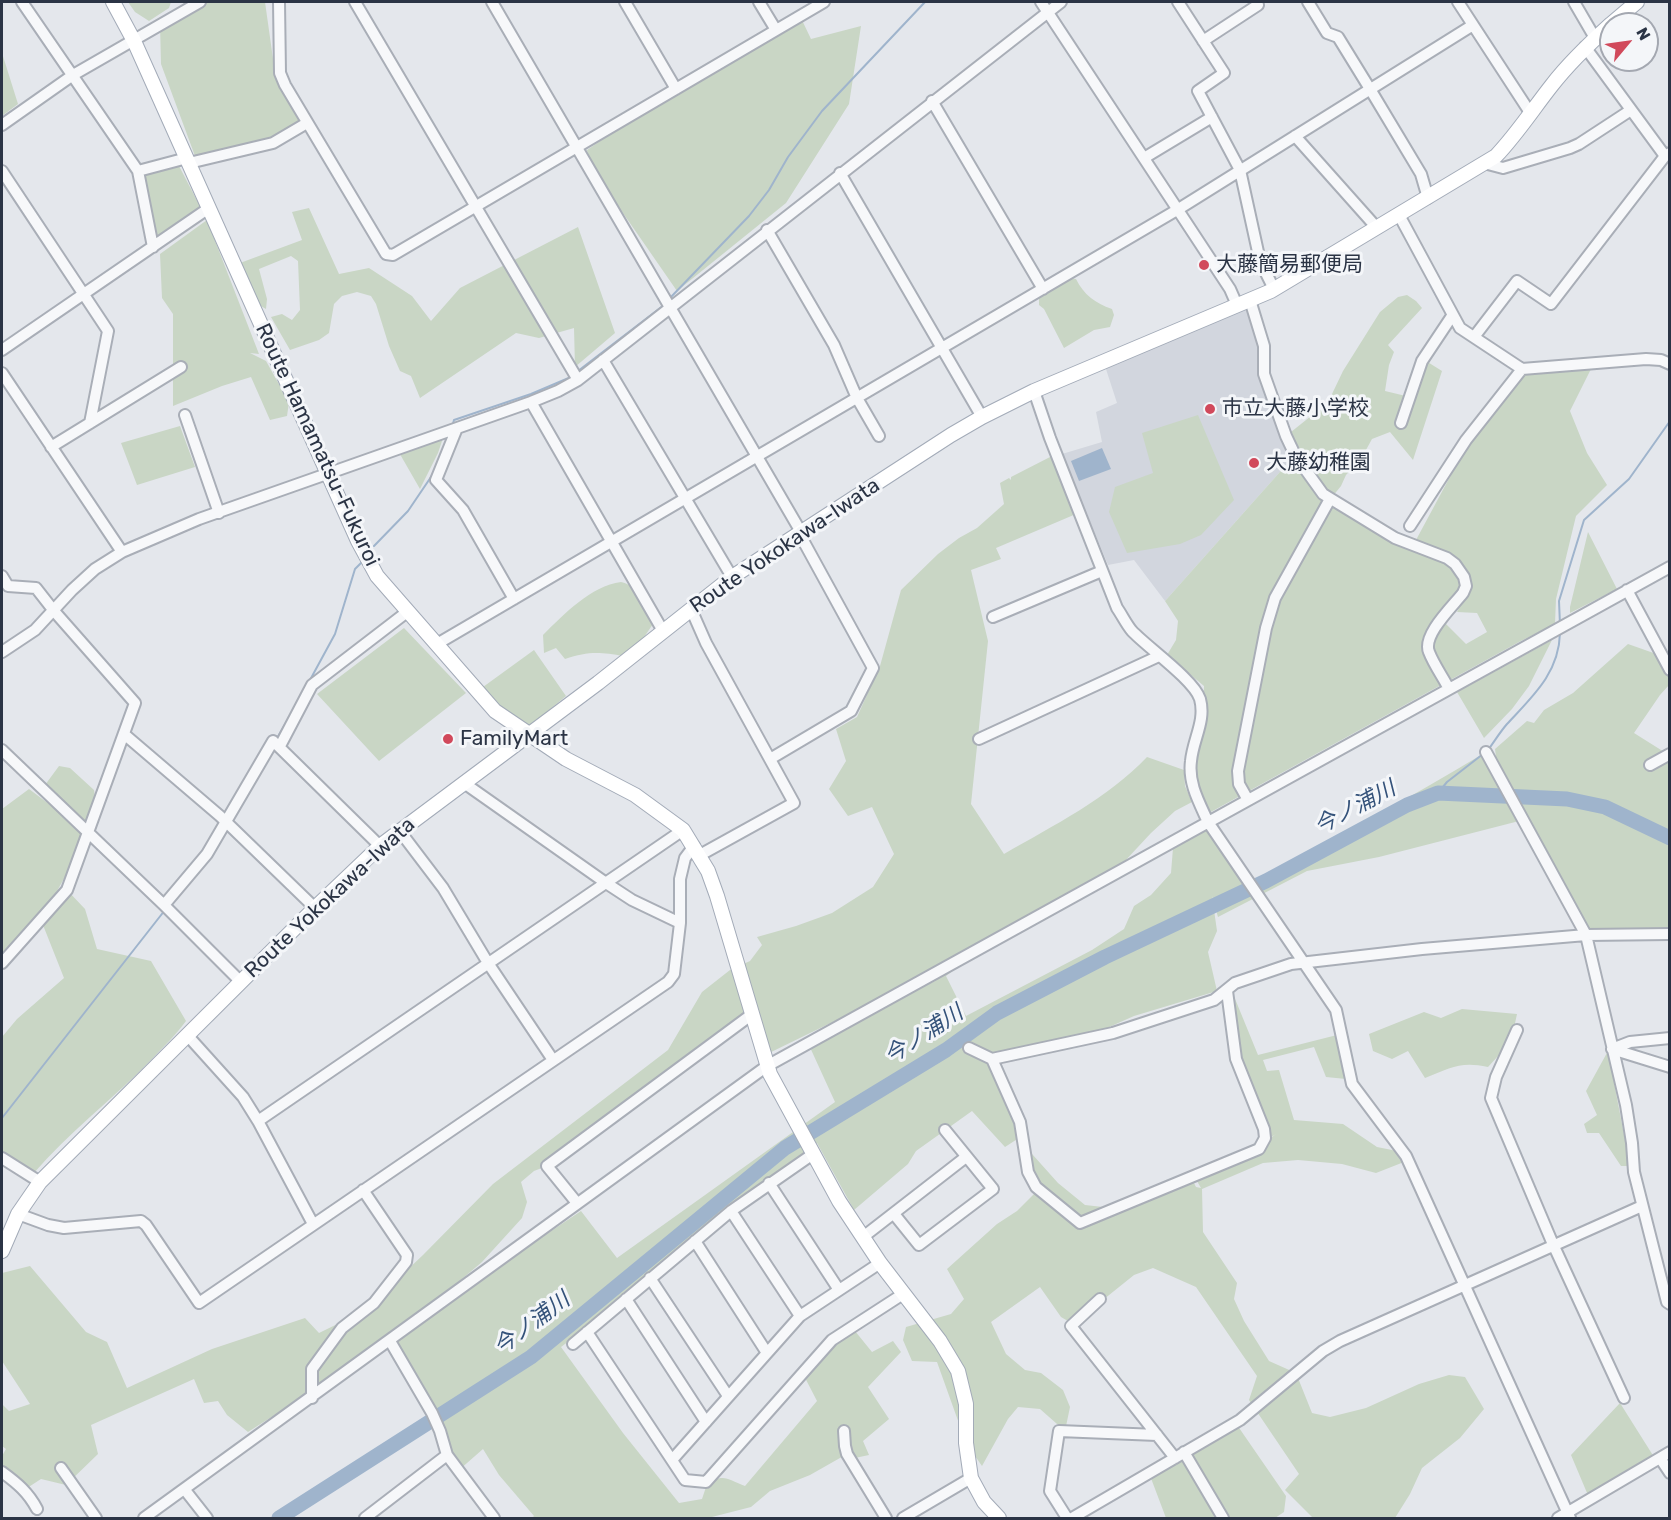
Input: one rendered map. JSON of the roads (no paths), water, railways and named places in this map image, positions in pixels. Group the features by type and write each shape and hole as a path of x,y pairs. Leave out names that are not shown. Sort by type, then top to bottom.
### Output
{"main road":[{"name":"Route Hamamatsu-Fukuroi","path":"113,2 134,41 358,541 377,576 495,711 566,759 635,795 683,830 697,850 710,873 767,1066 839,1201 880,1263 940,1341 958,1371 966,1404 966,1443 971,1478 984,1502 999,1518"},
{"name":"Route Yokokawa-Iwata","path":"1625,12 1637,2"},
{"name":"Route Yokokawa-Iwata","path":"2,1251 18,1214 40,1182 315,908 399,830 598,683 732,577 951,435 1034,391 1274,289 1496,156 1507,145 1553,83 1599,35"}],"street":[{"path":"22,2 138,171 153,247"},
{"path":"180,14 181,2"},
{"path":"2,125 73,75 200,2"},
{"path":"279,2 280,73 307,123 386,254 393,255 824,2"},
{"path":"355,2 578,380"},
{"path":"492,2 758,457 873,668 851,711 770,759"},
{"path":"625,2 676,89"},
{"path":"759,2 776,30"},
{"path":"2,652 35,630 95,569 122,552 199,519 531,402 578,380 932,101 1044,6 1061,2"},
{"path":"1178,2 1224,73 1198,91 1240,170 1260,261 1274,289"},
{"path":"1308,2 1327,33 1338,37 1370,89 1421,174 1428,198"},
{"path":"1458,2 1531,114"},
{"path":"1474,337 1517,281 1551,304 1667,154 1631,110 1590,43 1574,2"},
{"path":"1203,41 1258,5"},
{"path":"1044,6 1230,289 1237,305"},
{"path":"436,644 1177,210 1473,25"},
{"path":"932,101 1043,289"},
{"path":"1484,163 1503,168 1570,148 1631,110"},
{"path":"1144,158 1212,117"},
{"path":"138,171 273,143 307,123"},
{"path":"1295,136 1377,228"},
{"path":"2,171 108,331 90,423"},
{"path":"840,173 982,417"},
{"path":"2,350 209,208"},
{"path":"1399,214 1460,328 1522,369 1646,358 1670,364"},
{"path":"768,230 834,345 857,398 879,436"},
{"path":"1250,300 1264,346 1264,374 1286,436 1295,455 1323,494 1395,538 1447,558 1455,564 1464,577 1466,586 1463,593 1428,640 1427,650 1449,689"},
{"path":"1401,423 1422,361 1452,316"},
{"path":"603,360 732,577"},
{"path":"51,447 181,367"},
{"path":"1410,526 1466,440 1522,369"},
{"path":"2,373 122,552"},
{"path":"1034,391 1050,438 1117,608 1130,627 1189,683 1199,696 1202,712 1190,763 1191,780 1208,822 1336,1010 1352,1084 1406,1156 1565,1517 1665,1455 1670,1473"},
{"path":"531,402 663,631"},
{"path":"185,416 219,513"},
{"path":"457,428 436,480 463,510 514,599"},
{"path":"1248,800 1239,784 1238,771 1266,628 1275,598 1330,499"},
{"path":"144,1518 767,1066 1670,567"},
{"path":"993,617 1102,571"},
{"path":"2,576 9,586 36,588 135,703 67,890 2,963"},
{"path":"1627,590 1670,670"},
{"path":"18,1214 64,1228 141,1221 199,1302 668,982 674,974 680,923 680,879 685,858 794,803 706,644 691,609"},
{"path":"164,905 207,854 228,824 312,685 407,612"},
{"path":"979,739 1159,656"},
{"path":"124,734 228,824 315,908"},
{"path":"277,744 380,846"},
{"path":"2,750 241,982"},
{"path":"1486,752 1586,935 1626,1105 1634,1172 1667,1302 1670,1304"},
{"path":"1650,765 1670,754"},
{"path":"464,783 632,900 680,923"},
{"path":"399,830 443,888 488,963 553,1060"},
{"path":"258,1121 683,830"},
{"path":"969,1048 992,1059 1113,1033 1214,1000 1235,983 1291,964 1417,949 1586,935 1670,934"},
{"path":"992,1059 1020,1122 1028,1172 1036,1187 1080,1223 1259,1149 1265,1138 1264,1129 1236,1059 1227,990"},
{"path":"577,1203 547,1166 751,1015"},
{"path":"1517,1029 1496,1077 1491,1098 1553,1246 1624,1398"},
{"path":"188,1036 243,1097 313,1224"},
{"path":"1612,1049 1630,1042 1670,1038"},
{"path":"1612,1049 1670,1066"},
{"path":"894,1214 919,1245 993,1189 945,1130"},
{"path":"573,1344 694,1241 769,1183 806,1142"},
{"path":"863,1237 966,1157"},
{"path":"2,1158 40,1182"},
{"path":"769,1183 839,1290"},
{"path":"312,1398 312,1369 342,1328 374,1303 406,1262 407,1255 363,1190"},
{"path":"1072,1518 1239,1420 1323,1351 1340,1341 1642,1206"},
{"path":"731,1211 800,1316"},
{"path":"694,1241 767,1353"},
{"path":"672,1460 800,1316 880,1263"},
{"path":"651,1278 728,1396"},
{"path":"586,1332 685,1480 706,1482 832,1340 903,1293"},
{"path":"626,1299 706,1422"},
{"path":"1100,1299 1071,1326 1157,1435 1180,1455 1223,1518"},
{"path":"390,1341 432,1413 441,1431 447,1455 494,1518"},
{"path":"844,1431 848,1454 886,1518"},
{"path":"1067,1518 1050,1491 1059,1431 1157,1435"},
{"path":"365,1518 447,1455"},
{"path":"61,1468 96,1518"},
{"path":"2,1472 20,1485 31,1497 37,1509"},
{"path":"903,1518 971,1478"},
{"path":"184,1490 207,1518"}],"water":[{"path":"1102,448 1111,469 1079,481 1071,461"}],"waterway":[{"path":"670,298 749,216 822,111 925,2"},
{"path":"578,371 664,305"},
{"path":"452,427 454,420 531,394 571,377"},
{"path":"1560,625 1559,601 1584,520 1629,479 1670,421"},
{"path":"374,546 408,511 433,474"},
{"path":"310,680 335,634 355,569 361,563"},
{"path":"1488,750 1550,672 1559,647 1560,633"},
{"path":"276,740 291,714"},
{"path":"1438,793 1447,782 1483,754"},
{"name":"今ノ浦川","path":"279,1518 531,1357 785,1148 946,1050 997,1013 1105,957 1266,881 1407,805 1438,793 1567,799 1605,807 1670,838"},
{"path":"176,899 189,883"},
{"path":"2,1118 165,910"}],"place":[{"name":"大藤簡易郵便局","path":"1204,265"},
{"name":"市立大藤小学校","path":"1210,409"},
{"name":"大藤幼稚園","path":"1254,463"},
{"name":"FamilyMart","path":"448,739"}]}
